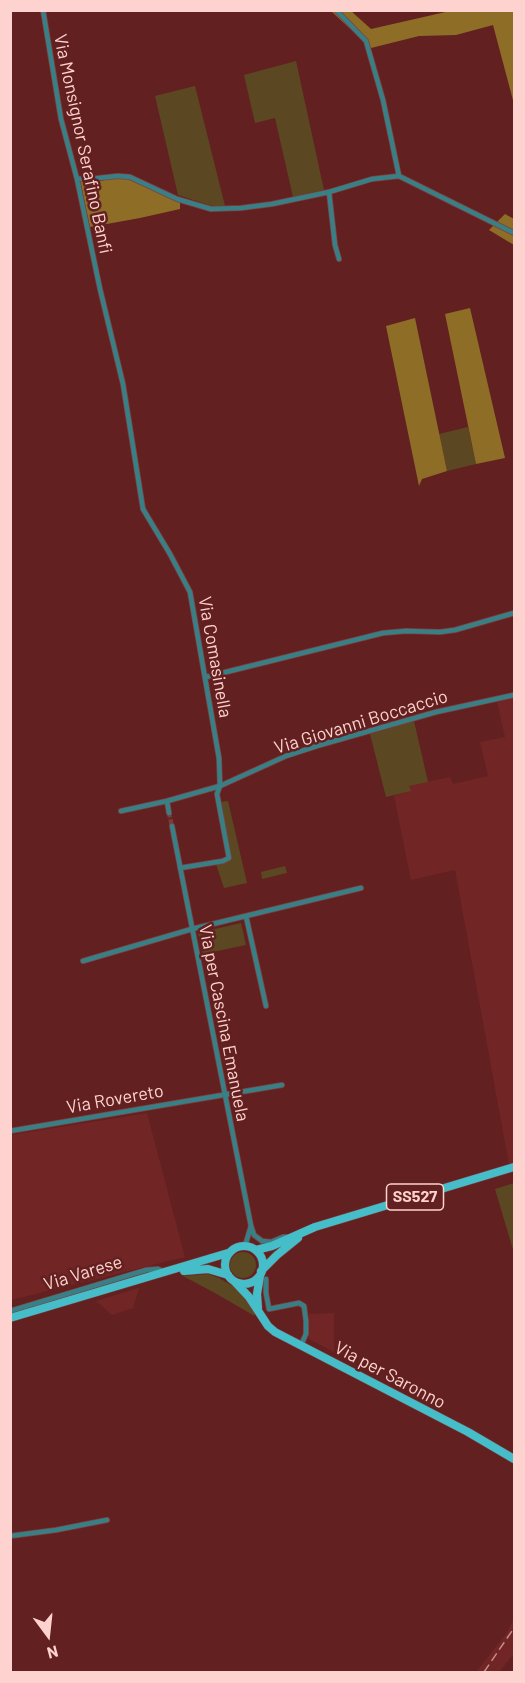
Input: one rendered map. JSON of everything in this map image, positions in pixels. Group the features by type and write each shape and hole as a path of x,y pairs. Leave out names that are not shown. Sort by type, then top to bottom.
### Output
{"main road":[{"name":"SS527","path":"256,1250 272,1246 315,1227 514,1167"},
{"name":"SS527","path":"235,1282 249,1283 262,1275 284,1248 315,1227"},
{"path":"235,1282 228,1275 224,1264 228,1253 236,1247 245,1246 256,1250 262,1261 262,1275 257,1294 258,1310"},
{"name":"Via Varese","path":"10,1318 228,1253"},
{"name":"Via Varese","path":"165,1272 208,1269 228,1275"},
{"name":"Via per Saronno","path":"235,1282 275,1332 468,1432 514,1459"}],"street":[{"name":"Via Monsignor Serafino Banfi","path":"43,10 61,119 98,282"},
{"path":"336,10 366,41 383,100 399,176"},
{"path":"76,178 130,177 177,199 211,209 272,204 329,192 372,179 399,176 514,233"},
{"path":"329,192 335,245 339,259"},
{"name":"Via Comasinella","path":"98,282 123,384 143,509 190,592 219,758 220,786 217,794 229,858 180,868"},
{"path":"206,677 383,633 455,630 514,613"},
{"name":"Via Giovanni Boccaccio","path":"121,811 220,786 286,756 320,745 436,712 514,695"},
{"path":"167,801 170,813"},
{"name":"Via per Cascina Emanuela","path":"172,825 251,1226 245,1246"},
{"path":"84,961 192,929 361,888"},
{"path":"246,916 266,1006"},
{"name":"Via Rovereto","path":"10,1131 282,1085"},
{"path":"251,1226 254,1235 262,1241 271,1242 290,1237"},
{"name":"Via Varese","path":"10,1311 146,1270 158,1269 165,1272"},
{"path":"262,1275 269,1309 299,1303 304,1306 306,1334 301,1345"},
{"path":"10,1536 107,1520"}],"shaded area":[{"path":"331,11 351,11 371,29 450,11 514,11 514,104 493,25 456,35 419,36 371,48"},
{"path":"296,61 324,190 293,197 275,118 255,123 244,75"},
{"path":"195,86 225,206 212,206 178,195 155,96"},
{"path":"115,178 128,179 180,202 180,209 90,227 80,180 99,181"},
{"path":"505,214 514,219 514,245 489,230"},
{"path":"470,308 505,458 476,464 445,314"},
{"path":"415,318 447,471 422,479 419,486 386,326"},
{"path":"468,427 476,464 447,471 439,434"},
{"path":"514,698 514,1163 509,1164 455,870 411,880 394,796 410,791 409,786 450,777 453,784 488,776 480,742 505,737 497,702"},
{"path":"414,721 428,782 409,786 411,791 386,797 370,734"},
{"path":"228,801 247,883 224,888 216,864 230,861 220,802"},
{"path":"285,866 287,873 262,879 261,872"},
{"path":"241,923 246,945 203,954 198,933"},
{"path":"147,1113 185,1257 11,1300 11,1135"},
{"path":"514,1183 514,1253 495,1189"},
{"path":"243,1252 252,1256 256,1265 252,1274 243,1278 234,1274 230,1265 234,1256"},
{"path":"208,1274 238,1289 251,1303 255,1315 183,1276"},
{"path":"139,1288 133,1308 112,1315 96,1301"},
{"path":"334,1313 334,1352 309,1339 309,1314"},
{"path":"514,1617 513,1655 499,1672 476,1672 507,1633"}],"tunnel":[{"path":"169,813 172,826"}],"railway":[{"path":"484,1672 514,1628"}]}
